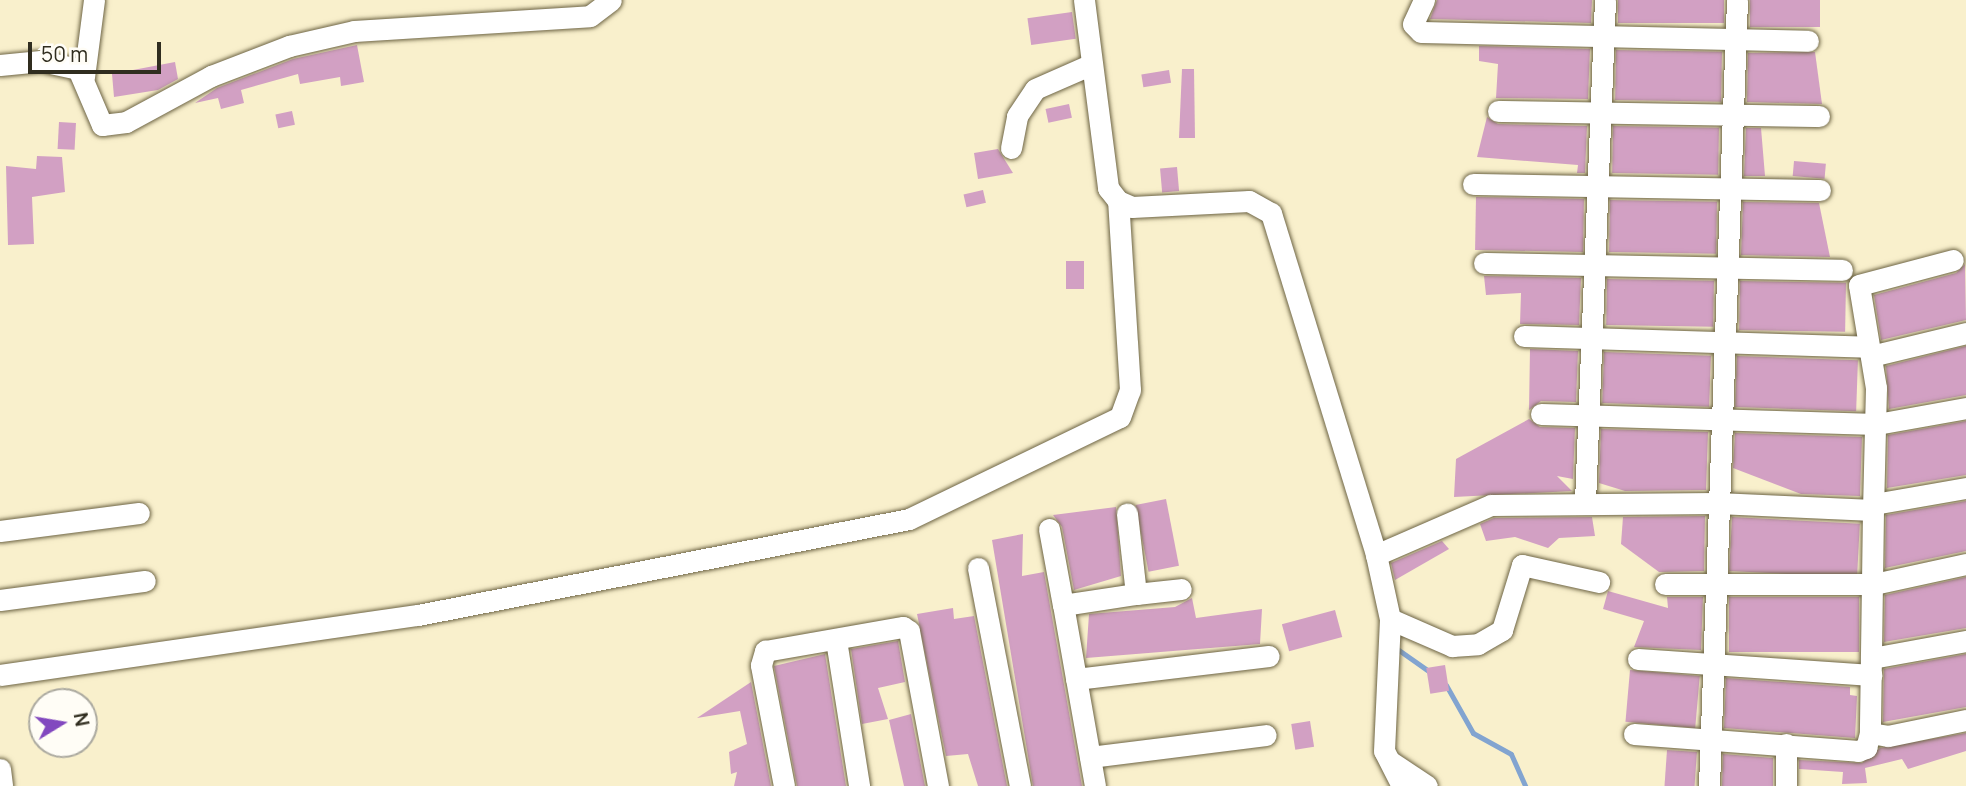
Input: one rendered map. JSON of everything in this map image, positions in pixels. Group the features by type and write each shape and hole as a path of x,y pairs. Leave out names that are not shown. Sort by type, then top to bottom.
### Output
{"street":[{"path":"94,0 84,77 94,118 102,125 126,122 211,76 289,46 354,31 590,16 611,0"},
{"path":"1084,0 1108,188 1118,201 1132,207 1250,201 1271,213 1376,555 1390,619 1388,760 1402,786"},
{"path":"1424,0 1413,24 1421,32 1604,33 1808,41"},
{"path":"1585,502 1605,0"},
{"path":"1709,786 1737,0"},
{"path":"0,65 67,64 84,77"},
{"path":"1011,148 1017,116 1035,89 1092,64"},
{"path":"1498,111 1601,110 1732,116 1819,116"},
{"path":"1473,184 1820,190"},
{"path":"0,675 418,615 908,519 1120,417 1130,390 1118,201"},
{"path":"1634,734 1711,736 1858,751 1866,748 1870,733 1873,507 1877,424 1861,281 1953,260"},
{"path":"1483,263 1726,265 1842,270"},
{"path":"1524,336 1724,342 1870,352 1966,334"},
{"path":"1541,414 1723,422 1877,424 1966,408"},
{"path":"1376,555 1491,505 1585,502 1873,507 1966,488"},
{"path":"0,531 139,513"},
{"path":"1127,514 1136,594"},
{"path":"1049,528 1095,786"},
{"path":"1665,584 1874,584 1966,564"},
{"path":"1390,619 1452,646 1478,644 1502,630 1522,565 1599,582"},
{"path":"978,568 1020,786"},
{"path":"0,600 145,581"},
{"path":"1063,605 1181,589"},
{"path":"784,786 762,657 772,647 908,628 939,786"},
{"path":"836,640 859,786"},
{"path":"1638,659 1872,666 1966,641"},
{"path":"1076,679 1269,656"},
{"path":"1870,733 1888,736 1966,720"},
{"path":"1090,757 1266,735"},
{"path":"1786,744 1786,786"},
{"path":"1388,760 1427,786"},
{"path":"0,769 2,786"}],"building":[{"path":"1437,0 1592,0 1591,23 1430,19"},
{"path":"1618,0 1724,0 1724,23 1618,23"},
{"path":"1750,0 1820,0 1820,27 1750,27"},
{"path":"1072,12 1076,39 1031,45 1027,18"},
{"path":"357,45 364,82 341,86 340,77 300,84 298,74 241,90 244,103 221,109 218,98 195,103 217,88 293,59"},
{"path":"1479,46 1590,49 1588,99 1496,98 1498,64 1479,61"},
{"path":"1616,50 1722,52 1721,102 1615,100"},
{"path":"1815,52 1822,104 1747,102 1748,53"},
{"path":"175,62 178,79 158,90 114,97 112,74"},
{"path":"1182,69 1194,69 1195,138 1179,138"},
{"path":"1169,70 1171,83 1143,87 1141,74"},
{"path":"1069,104 1072,118 1048,123 1046,109"},
{"path":"292,111 295,125 278,128 275,115"},
{"path":"1487,117 1498,124 1587,126 1585,173 1577,173 1578,165 1477,157"},
{"path":"59,122 76,123 75,150 58,149"},
{"path":"1613,126 1719,128 1718,175 1612,173"},
{"path":"1746,128 1761,128 1765,176 1744,176"},
{"path":"998,149 1013,173 978,179 974,153"},
{"path":"37,156 62,157 65,192 32,197 34,244 8,245 6,166 36,169"},
{"path":"1794,161 1826,164 1825,179 1793,176"},
{"path":"1177,167 1179,191 1162,192 1160,168"},
{"path":"983,190 986,203 966,207 964,194"},
{"path":"1476,197 1584,199 1583,252 1475,250"},
{"path":"1610,200 1717,202 1716,254 1609,252"},
{"path":"1743,202 1819,203 1830,257 1741,255"},
{"path":"1066,261 1084,261 1084,289 1066,289"},
{"path":"1965,264 1966,320 1881,340 1874,295 1956,273"},
{"path":"1484,276 1581,278 1579,325 1520,324 1521,293 1486,295"},
{"path":"1607,279 1714,281 1713,327 1606,325"},
{"path":"1740,281 1846,283 1845,332 1739,330"},
{"path":"1966,346 1966,395 1889,409 1886,366"},
{"path":"1530,349 1578,351 1576,402 1541,401 1529,410"},
{"path":"1604,352 1711,356 1709,407 1602,403"},
{"path":"1737,356 1858,360 1856,411 1735,407"},
{"path":"1529,419 1540,427 1575,428 1573,479 1557,476 1572,491 1454,497 1456,459"},
{"path":"1966,421 1966,475 1887,488 1888,435"},
{"path":"1601,429 1708,432 1706,490 1625,491 1599,483"},
{"path":"1735,433 1862,437 1860,496 1801,494 1733,468"},
{"path":"1166,499 1179,566 1149,572 1136,505"},
{"path":"1966,501 1966,551 1885,568 1886,515"},
{"path":"1116,507 1121,576 1074,590 1062,527 1053,515"},
{"path":"1705,516 1704,571 1659,572 1621,544 1623,517"},
{"path":"1592,517 1595,536 1559,538 1548,548 1515,537 1486,541 1480,524 1494,518"},
{"path":"1732,517 1860,524 1857,578 1729,571"},
{"path":"1023,534 1022,576 1044,572 1082,786 1033,786 992,540"},
{"path":"1442,541 1449,549 1395,580 1391,563"},
{"path":"1966,577 1966,628 1884,642 1885,595"},
{"path":"1608,591 1668,608 1667,597 1703,597 1701,650 1634,647 1644,621 1603,609"},
{"path":"1729,597 1859,597 1859,652 1729,652"},
{"path":"1192,598 1196,618 1262,609 1260,644 1086,658 1089,614 1175,607"},
{"path":"953,608 954,619 974,616 1007,786 978,786 968,754 946,756 917,614"},
{"path":"1335,610 1342,637 1289,651 1282,624"},
{"path":"898,641 905,682 878,688 888,719 862,724 851,649"},
{"path":"825,654 846,786 797,786 774,666"},
{"path":"1966,654 1966,707 1883,722 1884,669"},
{"path":"1445,665 1449,691 1430,694 1426,668"},
{"path":"1630,670 1700,676 1695,728 1625,722"},
{"path":"1726,678 1850,687 1850,695 1857,696 1855,738 1724,728"},
{"path":"751,682 771,786 734,786 737,772 731,774 729,752 747,744 740,711 697,718"},
{"path":"911,714 925,786 904,786 889,720"},
{"path":"1310,721 1314,747 1295,750 1291,724"},
{"path":"1966,733 1966,751 1908,769 1902,759 1865,768 1867,783 1842,784 1843,772 1799,769 1799,760 1862,763 1880,748"},
{"path":"1667,750 1697,752 1695,786 1664,786"},
{"path":"1723,754 1773,758 1773,786 1722,786"}],"waterway":[{"path":"1393,646 1430,672"},
{"path":"1446,685 1473,733 1511,754 1525,786"}]}
